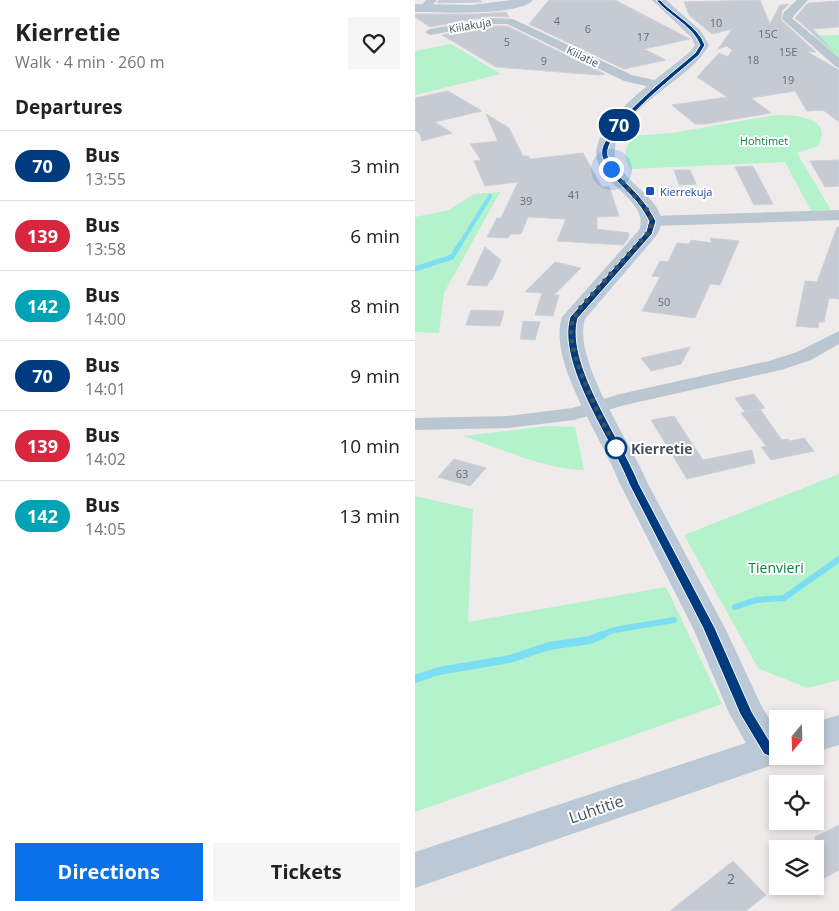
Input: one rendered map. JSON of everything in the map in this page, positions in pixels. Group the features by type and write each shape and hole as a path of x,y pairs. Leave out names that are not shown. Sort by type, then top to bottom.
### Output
{"street":[{"path":"424,5 487,7 513,4 526,0"},
{"path":"659,0 668,11 699,36 702,45 697,54 659,85 627,115 606,145 604,154 612,172 648,211 652,221 649,232 574,317 571,329 573,351 604,426 627,466 634,484 709,628 747,714 769,744"},
{"path":"803,0 788,14 787,19 839,64"},
{"name":"Kiilakuja","path":"431,32 487,21 509,21"},
{"name":"Kiilatie","path":"509,21 628,78 659,85"},
{"path":"652,221 839,215"},
{"path":"415,424 508,422 574,414 596,407 774,366 804,356 839,337"},
{"path":"824,734 839,730"},
{"name":"Luhtitie","path":"415,870 769,750"}],"green space":[{"path":"839,35 839,59 809,36"},
{"path":"451,44 501,74 415,95 415,51"},
{"name":"Hohtimet","path":"776,115 802,117 817,123 821,129 822,136 818,146 797,153 831,210 811,211 785,162 630,169 626,159 626,148 632,136 672,133"},
{"path":"500,192 444,293 439,333 415,332 415,217 449,210 474,194"},
{"path":"547,426 575,427 584,470 539,462 463,436"},
{"name":"Tienvieri","path":"839,474 839,680 807,688 758,668 684,535"},
{"path":"415,496 473,509 468,622 666,587 722,704 415,812"}],"building":[{"path":"439,0 479,0 482,2 437,3"},
{"path":"549,0 615,0 690,39 644,49 666,60 624,69 529,24"},
{"path":"760,0 770,24 780,5 789,4 782,11 781,20 816,52 808,52 839,70 839,122 823,110 807,111 795,91 751,98 771,113 705,124 695,124 672,105 727,97 697,77 719,53 728,57 732,50 727,46 718,49 732,29 712,34 689,15 684,2"},
{"path":"839,1 839,27 813,29 833,51 795,18 808,3"},
{"path":"506,12 509,17 491,16 430,27 415,17 415,14"},
{"path":"491,26 507,26 605,74 496,67 442,35"},
{"path":"448,91 482,111 435,122 452,133 422,141 420,134 415,130 415,98"},
{"path":"486,114 509,128 523,156 529,156 530,159 583,153 602,187 609,186 619,216 597,217 597,229 629,233 628,239 623,245 557,241 566,219 528,217 521,234 510,234 508,238 487,237 497,218 501,218 518,182 485,186 474,161 481,160 470,144 498,141"},
{"path":"839,160 839,186 825,187 810,161"},
{"path":"752,166 773,204 754,205 735,167"},
{"path":"674,170 690,170 696,184 679,185"},
{"path":"837,227 839,227 839,299 829,298 824,322 819,322 818,328 796,326 805,281 817,282"},
{"path":"710,238 739,241 720,285 710,284 695,318 642,311 660,277 652,276 660,261 668,262 677,243 689,244 691,240 712,243"},
{"path":"485,247 501,260 492,280 490,280 487,286 467,285"},
{"path":"555,262 581,268 554,295 559,295 553,316 535,315 542,293 525,292"},
{"path":"471,310 504,311 500,326 466,325"},
{"path":"523,321 540,322 535,340 520,339"},
{"path":"690,347 681,364 651,371 641,358"},
{"path":"754,394 765,408 745,412 735,398"},
{"path":"760,409 782,440 788,439 790,441 804,438 814,451 771,460 761,447 766,446 741,413"},
{"path":"674,416 703,460 752,450 755,463 687,479 651,420"},
{"path":"454,459 486,468 470,486 438,477"},
{"path":"839,825 839,870 824,878 824,840 815,840 815,837"},
{"path":"733,861 766,895 746,911 670,911"}],"waterway":[{"path":"459,246 490,196"},
{"path":"415,269 452,257 460,244"},
{"path":"735,607 756,600 784,598 839,559"},
{"path":"599,636 614,630 674,620"},
{"path":"415,679 439,671 510,659 549,646 590,640 602,635"}],"bus line":[{"name":"70","path":"659,0 679,21 699,36 702,40 701,50 627,115 615,129 606,145 604,154 612,172 648,211 652,221 649,232 574,317 571,329 573,351 604,426 627,466 634,484 709,628 747,714 769,750"}],"place":[{"name":"Kierrekuja","path":"650,191"},
{"name":"Kierretie","path":"616,448"}],"route":[{"path":"611,169 648,211 652,221 649,232 581,307 574,317 571,329 573,351 604,426 619,452 616,448"}]}
